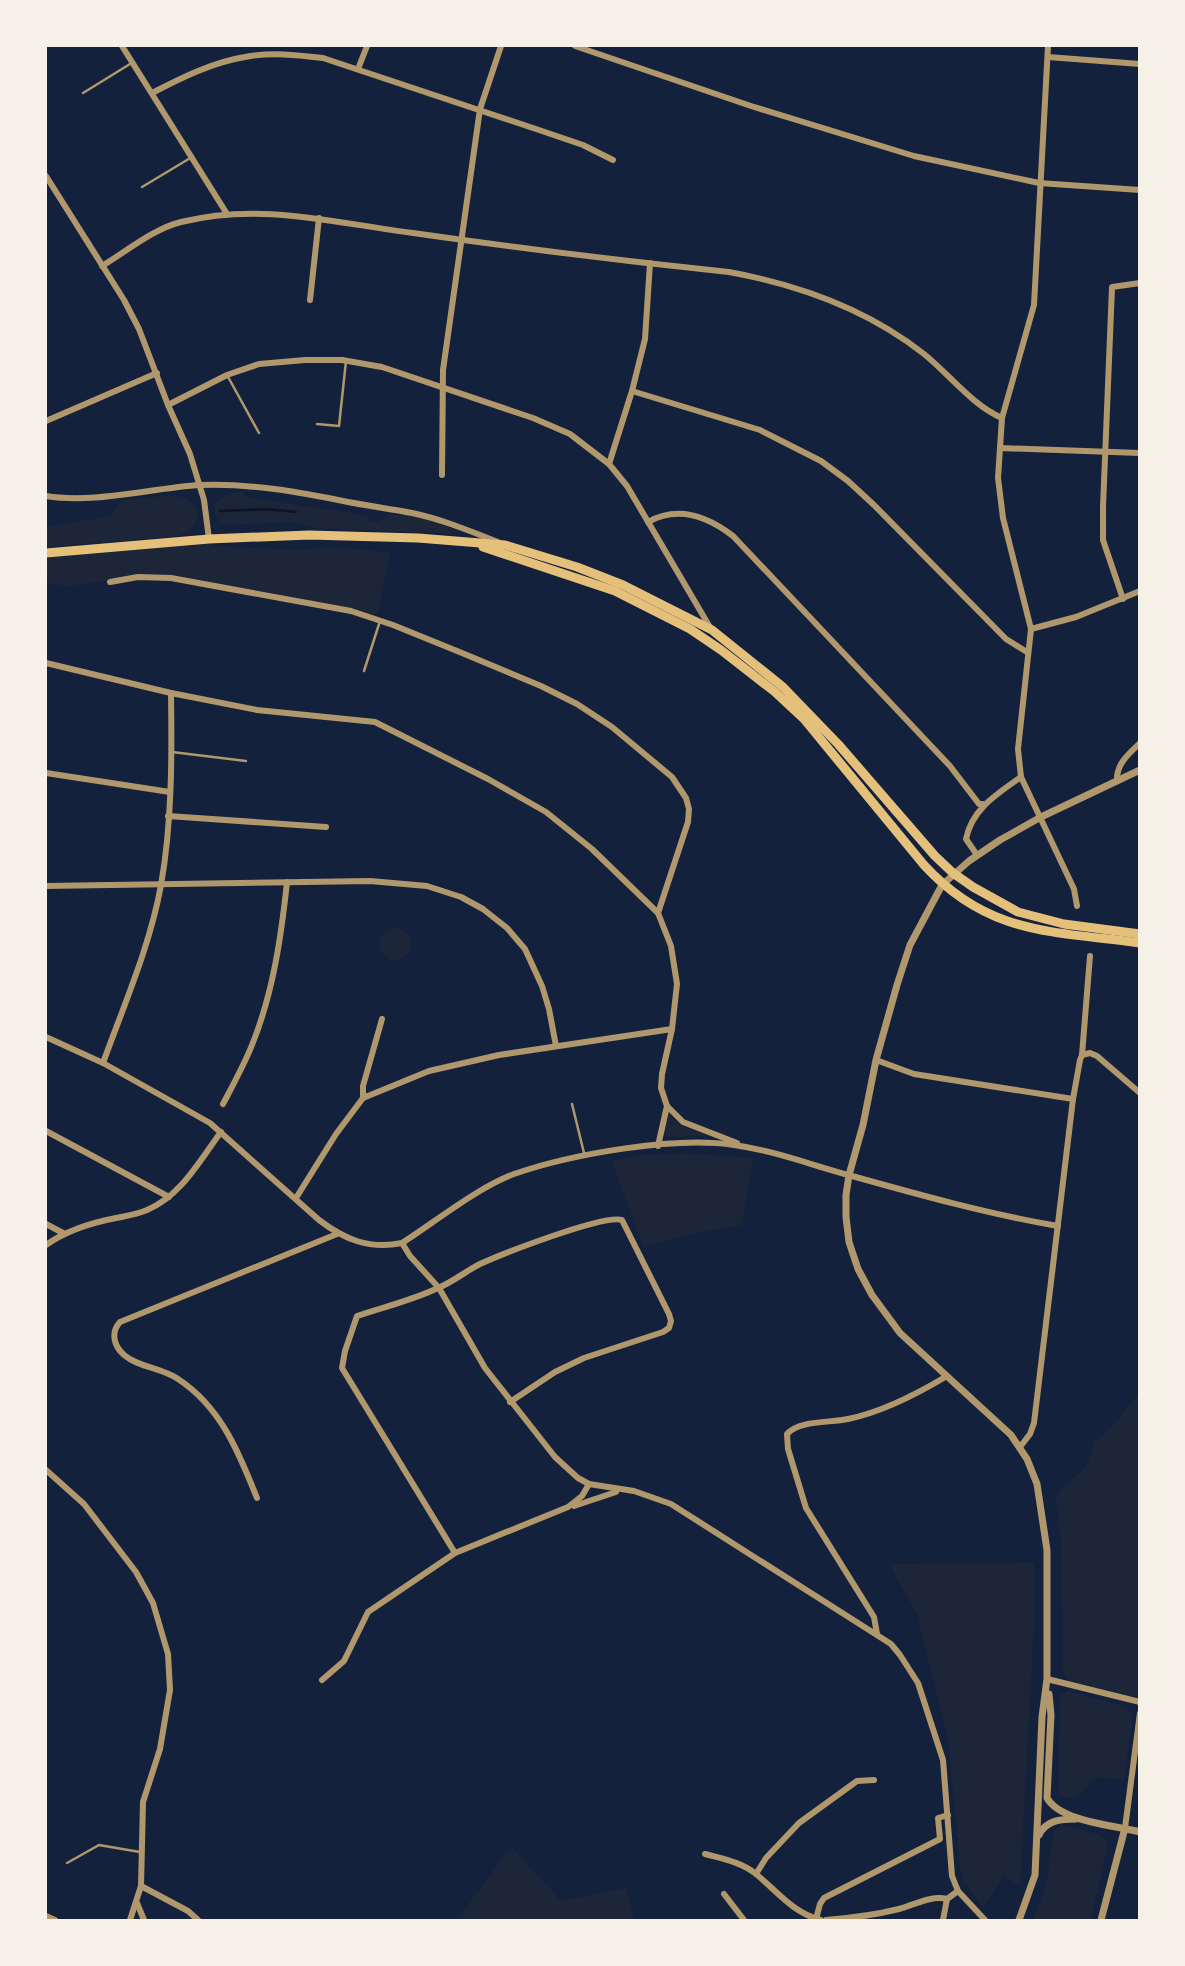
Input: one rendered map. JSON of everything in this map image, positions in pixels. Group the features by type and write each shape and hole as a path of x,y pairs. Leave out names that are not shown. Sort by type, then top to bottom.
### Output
{"main road":[{"path":"46,553 209,539 309,535 418,538 505,545 541,555 623,585 712,630 783,687 811,714 935,856 953,873 1001,904 1018,912 1064,924 1139,933"},
{"path":"471,543 615,591 690,629 721,650 775,692 804,719 885,820 942,885 977,909 1018,926 1139,943"}],"street":[{"path":"122,46 227,215"},
{"path":"358,68 367,46"},
{"path":"442,474 442,388 461,239 480,109 501,46"},
{"path":"575,46 751,106 914,156 1040,183 1139,190"},
{"path":"1048,46 1034,305 1002,418 999,498 1031,629 1018,749 1021,777 1074,889 1077,906"},
{"path":"152,93 186,76 244,57 292,55 323,58 583,145 613,160"},
{"path":"1048,57 1139,64"},
{"path":"46,176 139,329 190,454 200,485 209,539"},
{"path":"102,266 163,229 180,222 258,212 729,272 774,280 809,291 888,328 943,369 988,412 1002,418"},
{"path":"310,300 319,218"},
{"path":"609,464 645,339 650,264"},
{"path":"1123,599 1103,540 1112,287 1139,283"},
{"path":"168,405 227,375 259,364 305,360 346,361 382,367 533,418 570,434 609,464 627,486 712,630"},
{"path":"46,421 156,373"},
{"path":"632,391 760,430 821,461 874,505 1006,639 1027,652"},
{"path":"1000,448 1139,453"},
{"path":"46,496 57,498 112,495 200,485 249,487 412,513 453,524 505,545"},
{"path":"648,522 676,512 689,513 722,527 733,536 950,766 979,804 983,804"},
{"path":"110,582 146,576 187,580 351,611 530,682 577,704 612,727 672,777 686,798 688,822 659,913"},
{"path":"1031,629 1076,617 1139,591"},
{"path":"46,663 171,693 257,710 375,722 488,779 546,812 592,849 659,913 671,946 677,984 673,1028 662,1074 661,1088 667,1106 683,1122 745,1147"},
{"path":"103,1063 135,974 161,885 170,792 171,693"},
{"path":"1117,779 1121,764 1139,743"},
{"path":"1139,770 1041,817 976,855 942,885 905,958 876,1060 863,1125 849,1175 846,1217 849,1242 858,1269 872,1295 901,1333 1003,1427 1020,1447 1037,1484 1045,1524 1048,1574 1047,1679 1051,1715 1047,1798 1061,1812 1139,1832"},
{"path":"46,773 170,792"},
{"path":"976,855 966,839 968,828 983,804 1021,777"},
{"path":"168,816 326,827"},
{"path":"46,886 370,881 427,886 461,897 483,909 507,928 525,950 536,970 549,1009 556,1046"},
{"path":"223,1104 252,1046 267,1001 280,942 287,882"},
{"path":"1020,1447 1034,1423 1073,1099 1082,1055 1090,956"},
{"path":"363,1098 363,1086 382,1019"},
{"path":"296,1198 336,1134 363,1098 429,1071 499,1055 673,1028"},
{"path":"46,1037 103,1063 182,1107 221,1132 337,1234 371,1245 401,1244 494,1183 514,1174 585,1156 689,1142 745,1147 796,1158 1004,1217 1058,1226"},
{"path":"1082,1055 1090,1053 1097,1056 1139,1093"},
{"path":"876,1060 914,1074 1073,1099"},
{"path":"658,1146 667,1106"},
{"path":"46,1131 169,1198"},
{"path":"46,1245 63,1233 95,1222 145,1212 169,1198 221,1132"},
{"path":"455,1553 342,1368 357,1316 439,1288 482,1263 517,1249 598,1222 617,1218 622,1220 669,1314 669,1328 574,1363 555,1372 510,1402"},
{"path":"46,1224 63,1233"},
{"path":"257,1498 239,1452 211,1408 177,1378 124,1355 114,1337 114,1329 120,1322 337,1234"},
{"path":"401,1244 439,1288 485,1368 510,1402 555,1457 578,1478 589,1484 652,1496 671,1504 891,1644 918,1683 943,1760 949,1858 958,1891 985,1920"},
{"path":"877,1634 874,1617 806,1508 786,1434 791,1429 876,1411 947,1376"},
{"path":"46,1470 84,1504 119,1549 153,1603 165,1636 170,1689 160,1749 143,1802 141,1886 131,1920"},
{"path":"568,1507 582,1496 589,1484"},
{"path":"322,1680 344,1661 368,1612 455,1553 568,1507 627,1490"},
{"path":"1047,1679 1139,1702"},
{"path":"1019,1920 1035,1875 1042,1717 1047,1679"},
{"path":"1101,1920 1125,1828 1139,1713"},
{"path":"756,1874 766,1858 799,1823 856,1781 874,1780"},
{"path":"819,1920 820,1904 824,1898 940,1839 938,1818 948,1815"},
{"path":"1038,1837 1042,1827 1051,1822 1081,1818"},
{"path":"705,1854 744,1866 806,1917 819,1920 860,1917 938,1897 947,1899"},
{"path":"141,1886 188,1911 198,1920"},
{"path":"943,1920 947,1899 958,1891"},
{"path":"724,1894 744,1920"},
{"path":"138,1898 144,1920"},
{"path":"46,1916 55,1920"}],"lane":[{"path":"83,93 133,62"},
{"path":"142,187 192,157"},
{"path":"317,424 339,426 346,361"},
{"path":"227,375 259,433"},
{"path":"364,671 380,621"},
{"path":"172,752 246,761"},
{"path":"572,1104 585,1156"},
{"path":"67,1863 99,1845 143,1852"}],"shaded area":[{"path":"244,492 244,497 366,515 370,521 378,522 393,515 417,517 455,532 450,534 316,528 296,522 224,525 215,512 218,501 228,494"},
{"path":"175,495 188,499 197,509 193,526 179,536 46,547 46,527 110,516 122,500"},
{"path":"209,539 214,546 300,550 329,547 390,552 378,612 369,617 156,576 67,586 46,583 46,553"},
{"path":"395,928 406,933 411,944 406,955 395,960 384,955 379,944 384,933"},
{"path":"668,1115 681,1125 710,1136 667,1137 664,1130"},
{"path":"683,1153 753,1158 742,1225 685,1235 643,1247 612,1161 641,1155"},
{"path":"1139,1393 1138,1697 1068,1681 1063,1671 1061,1538 1057,1523 1060,1513 1055,1501 1061,1489 1086,1467 1095,1441 1113,1425"},
{"path":"1034,1563 1034,1622 1020,1886 1003,1876 983,1908 964,1882 960,1867 949,1742 917,1614 889,1564"},
{"path":"1069,1691 1125,1706 1133,1716 1124,1780 1096,1777 1075,1799 1058,1795 1060,1695"},
{"path":"1061,1825 1101,1835 1108,1844 1091,1920 1033,1920 1046,1886 1054,1830"},
{"path":"511,1846 561,1901 626,1888 634,1920 457,1920"}],"waterway":[{"path":"220,511 266,509 296,512"}]}
